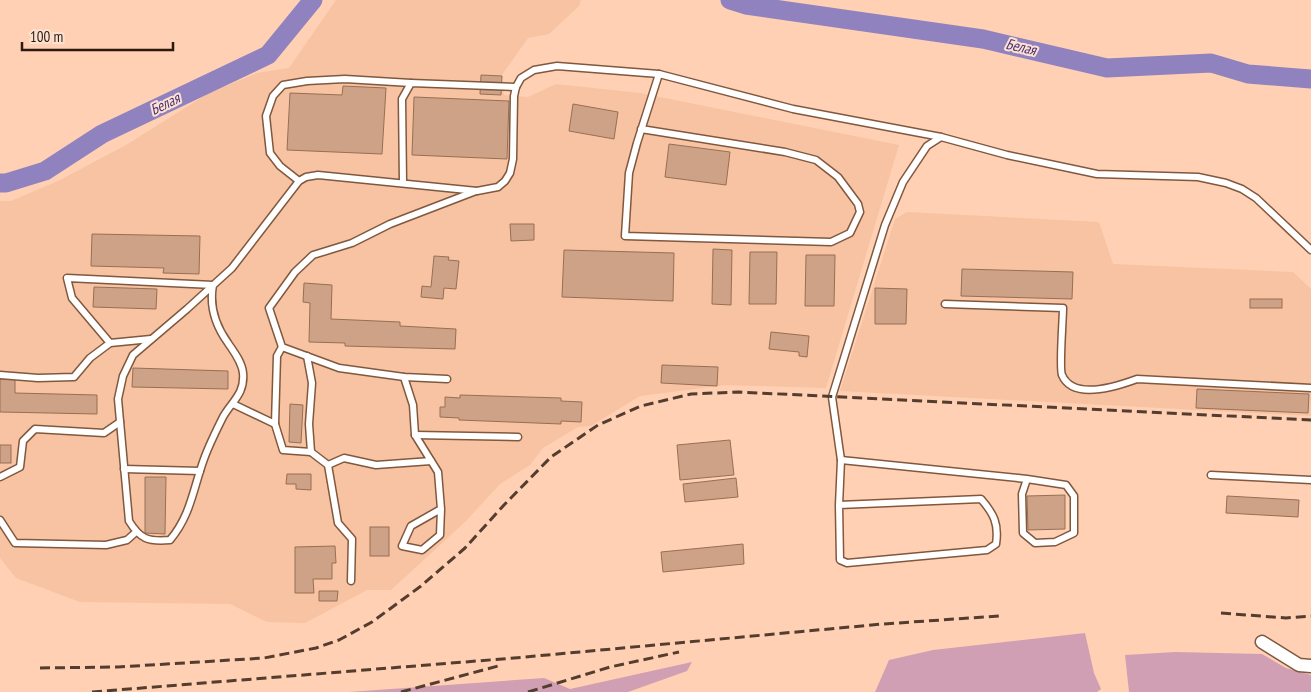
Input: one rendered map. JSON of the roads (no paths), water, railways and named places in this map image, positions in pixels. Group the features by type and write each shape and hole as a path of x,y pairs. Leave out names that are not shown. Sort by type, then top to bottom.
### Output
{"street":[{"path":"1262,642 1298,665 1311,666"}],"lane":[{"path":"352,581 352,539 338,523 328,465 311,452 282,450 275,424 277,356 282,347 269,308 296,272 313,255 352,243 390,224 477,191 498,187 505,181 510,174 512,159 513,108 516,87 520,78 527,73 549,66 659,74 794,109 941,137 1007,155 1097,174 1198,177 1226,183 1256,198 1311,250"},
{"path":"641,129 785,152 816,160 838,176 858,204 860,212 850,232 831,242 625,236 629,173 641,129 659,74"},
{"path":"299,180 280,166 270,153 266,116 273,96 283,84 307,80 345,79 516,87"},
{"path":"403,183 402,99 411,83"},
{"path":"839,505 982,499 992,512 998,532 996,544 986,550 847,563 840,560 839,505 841,460 832,397 852,327 885,225 903,182 928,146 941,137"},
{"path":"213,285 212,308 221,333 238,356 243,372 242,389 233,404 226,411 212,438 187,514 178,530 170,540 157,541 145,539 136,532 129,521 118,399 123,376 133,355 232,268 299,180 318,175 477,191"},
{"path":"110,343 72,298 67,278 213,285"},
{"path":"946,304 1063,308 1061,374 1068,384 1078,389 1121,386 1137,379 1311,388"},
{"path":"0,375 38,378 74,377 90,358 110,343 151,340"},
{"path":"282,347 339,368 404,377 447,380"},
{"path":"307,356 312,383 309,424 311,452"},
{"path":"404,377 413,405 415,435 438,472 441,509 440,535 422,550 402,546 411,526 441,509"},
{"path":"233,404 275,424"},
{"path":"0,477 20,467 23,440 35,429 104,433 120,422"},
{"path":"415,435 518,437"},
{"path":"328,465 344,458 376,465 431,461"},
{"path":"841,460 1027,479 1066,485 1074,496 1074,533 1055,542 1035,544 1023,533 1022,494 1027,479"},
{"path":"124,469 200,471"},
{"path":"1211,475 1311,480"},
{"path":"0,520 14,544 106,545 127,540 136,532"}],"waterway":[{"name":"Белая","path":"0,183 6,183 45,171 102,134 268,55 313,0"},
{"name":"Белая","path":"730,0 746,5 983,39 1107,68 1211,63 1248,74 1311,79"}],"railway":[{"path":"40,668 118,667 264,658 316,648 339,640 372,622 421,586 465,548 551,457 598,425 641,406 691,394 739,392 1311,420"},
{"path":"1221,613 1286,618 1311,616"},
{"path":"92,692 514,658 883,624 999,616"},
{"path":"528,692 610,667 679,652"},
{"path":"401,692 498,666"}]}
